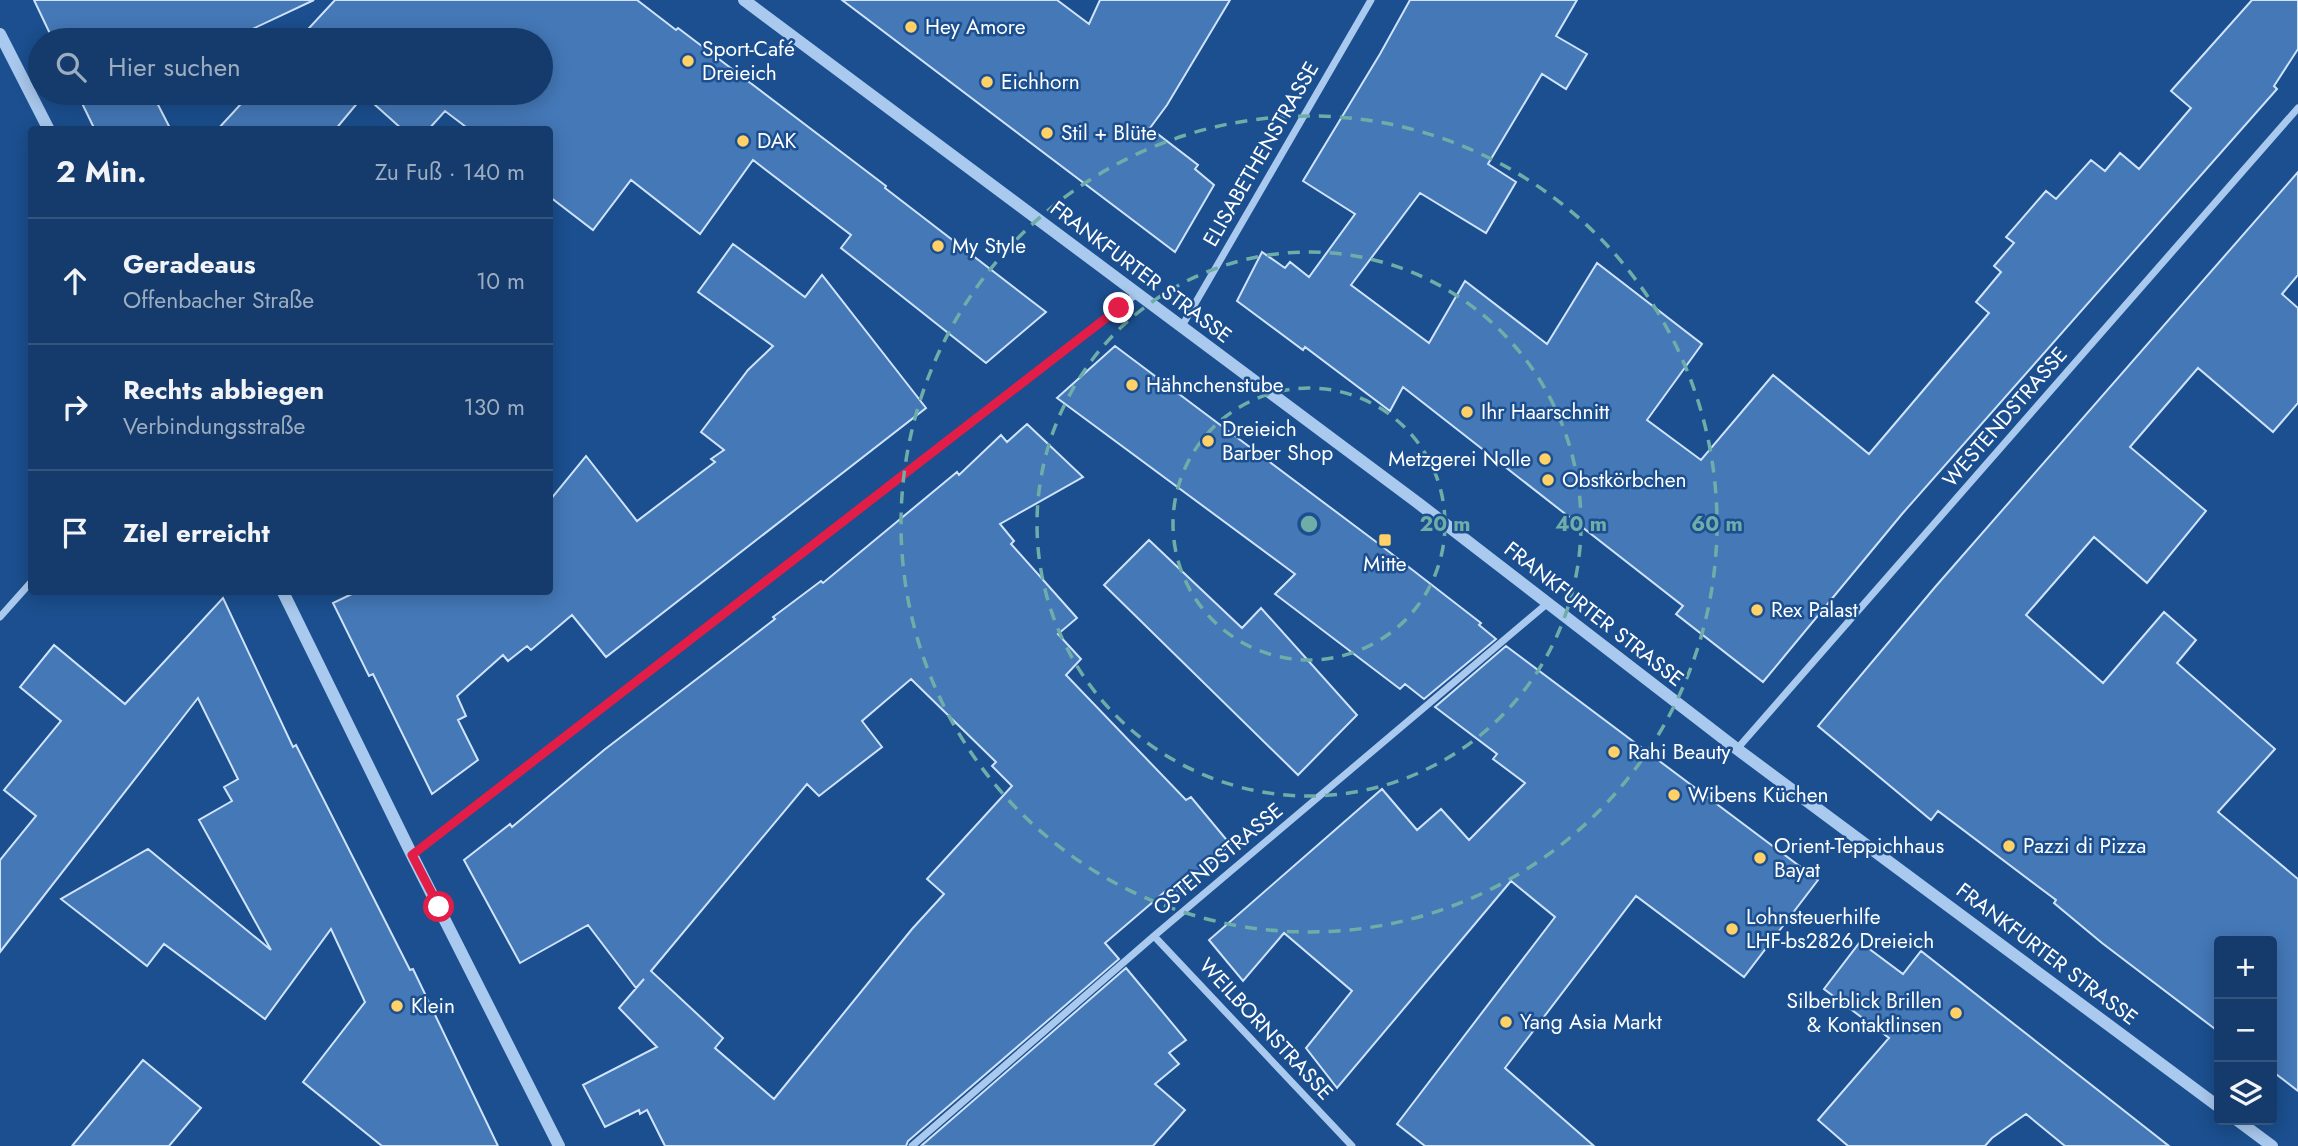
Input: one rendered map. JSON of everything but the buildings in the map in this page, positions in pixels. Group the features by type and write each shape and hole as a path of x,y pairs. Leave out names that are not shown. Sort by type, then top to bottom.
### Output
{"street":[{"name":"FRANKFURTER STRASSE","path":"744,0 1549,602 1737,749 2214,1103"},
{"name":"ELISABETHENSTRASSE","path":"1182,326 1371,0"},
{"path":"0,34 28,89"},
{"path":"36,105 47,126"},
{"name":"WESTENDSTRASSE","path":"1737,749 2298,108"},
{"path":"412,855 1138,293"},
{"path":"0,617 28,586"},
{"path":"284,595 559,1146"},
{"name":"OSTENDSTRASSE","path":"912,1146 1154,936 1549,602"},
{"name":"WEILBORNSTRASSE","path":"1154,936 1352,1146"},
{"path":"2244,1125 2272,1146"}],"place":[{"name":"Hey Amore","path":"911,27"},
{"name":"Sport-Café Dreieich","path":"688,61"},
{"name":"Eichhorn","path":"987,82"},
{"name":"Stil + Blüte","path":"1047,133"},
{"name":"DAK","path":"743,141"},
{"name":"My Style","path":"938,246"},
{"name":"Hähnchenstube","path":"1132,385"},
{"name":"Ihr Haarschnitt","path":"1467,412"},
{"name":"Dreieich Barber Shop","path":"1208,441"},
{"name":"Metzgerei Nolle","path":"1545,459"},
{"name":"Obstkörbchen","path":"1548,480"},
{"name":"Mitte","path":"1385,540"},
{"name":"Rex Palast","path":"1757,610"},
{"name":"Rahi Beauty","path":"1614,752"},
{"name":"Wibens Küchen","path":"1674,795"},
{"name":"Pazzi di Pizza","path":"2009,846"},
{"name":"Orient-Teppichhaus Bayat","path":"1760,858"},
{"name":"Lohnsteuerhilfe LHF-bs2826 Dreieich","path":"1732,929"},
{"name":"Klein","path":"397,1006"},
{"name":"Silberblick Brillen & Kontaktlinsen","path":"1956,1013"},
{"name":"Yang Asia Markt","path":"1506,1022"}],"route":[{"path":"439,907 412,855 1119,308"}]}
